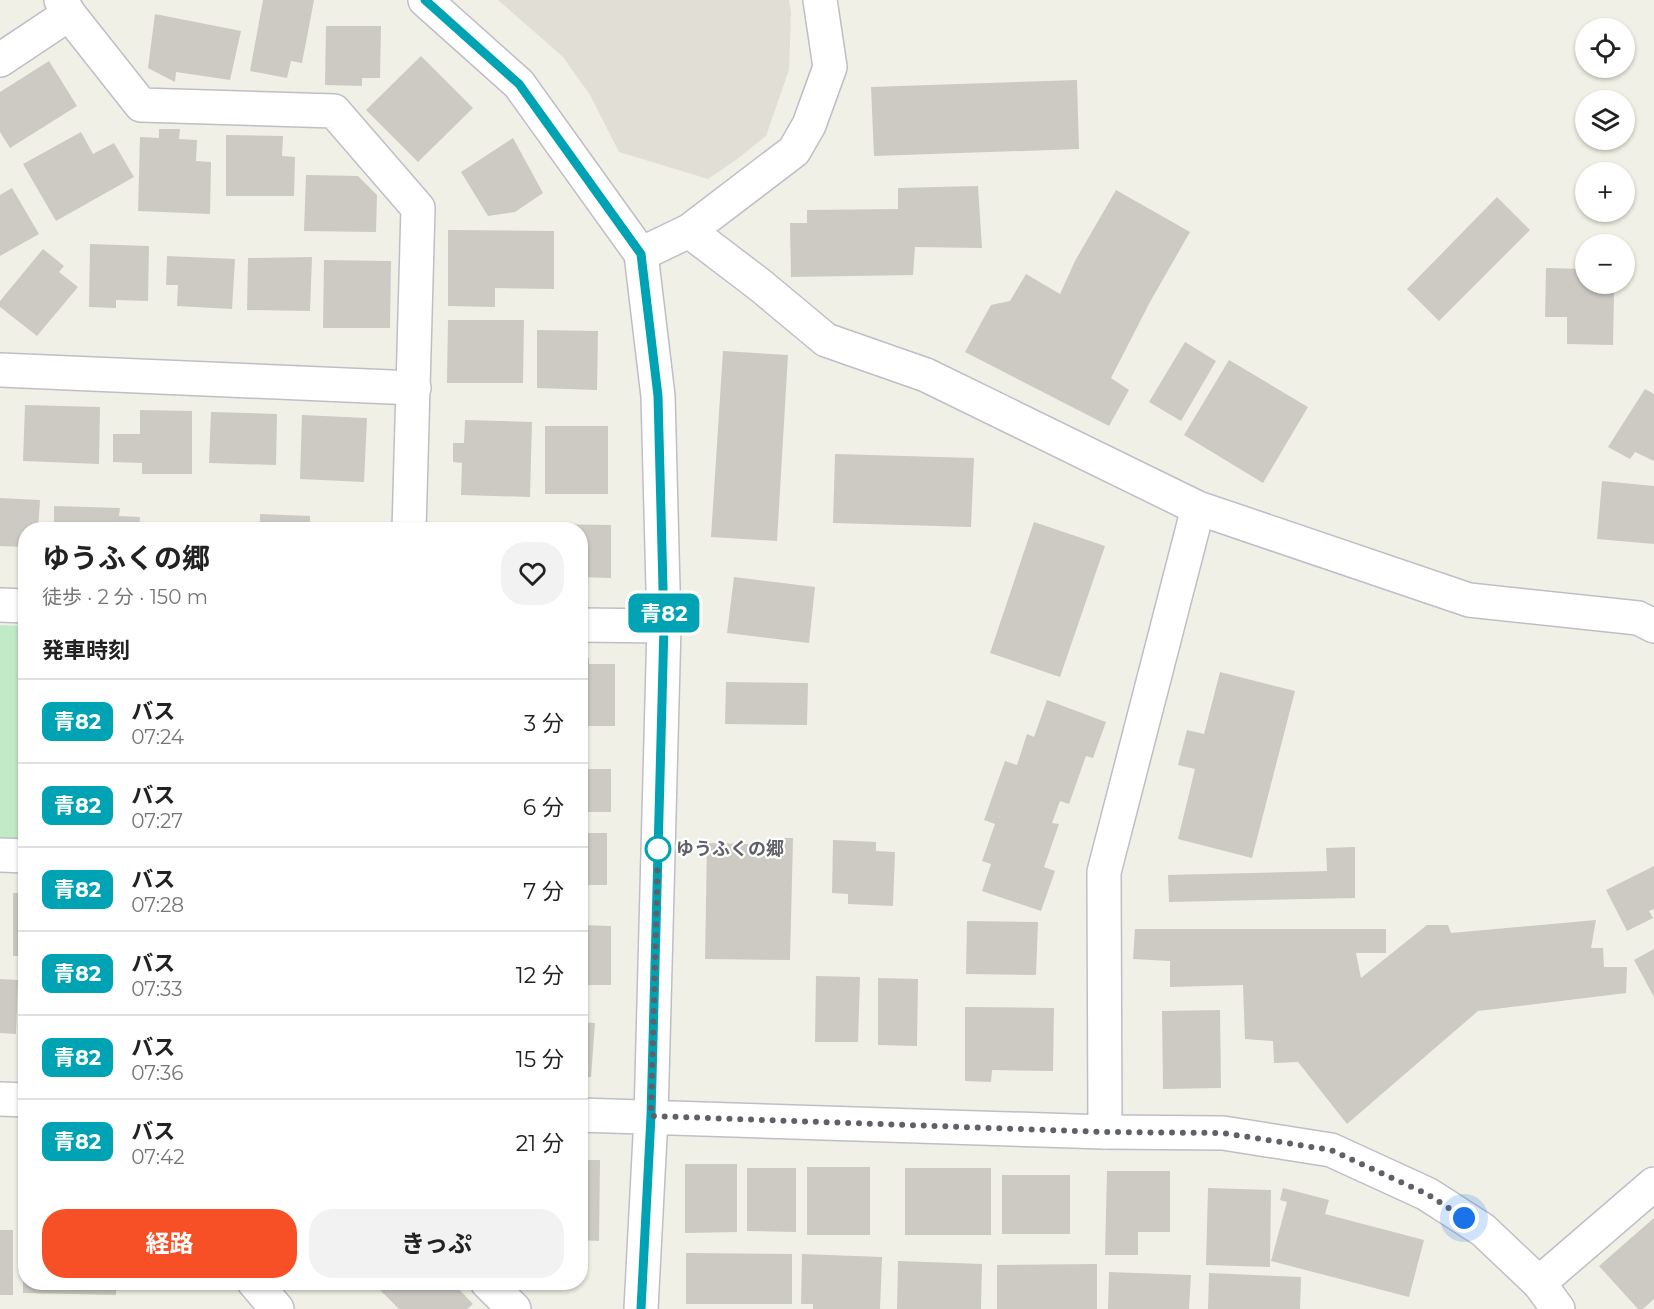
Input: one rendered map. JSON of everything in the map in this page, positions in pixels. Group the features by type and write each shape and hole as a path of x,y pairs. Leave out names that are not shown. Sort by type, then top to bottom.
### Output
{"street":[{"path":"425,0 519,84 641,254 658,396 664,626 651,1116 641,1309"},
{"path":"641,254 689,231 794,151 809,125 830,67 820,0"},
{"path":"0,60 65,7 141,105 334,111 418,208 409,522"},
{"path":"689,231 760,285 826,340 926,375 1198,508 1469,600 1638,618 1654,626"},
{"path":"0,370 414,388"},
{"path":"1105,1132 1104,872 1198,508"},
{"path":"0,605 18,606"},
{"path":"588,625 664,626"},
{"path":"0,855 18,856"},
{"path":"0,1099 18,1100"},
{"path":"588,1115 1105,1132 1223,1133 1331,1150 1427,1194 1483,1230 1549,1296 1654,1184"},
{"path":"261,1290 277,1309"},
{"path":"495,1290 514,1309"}],"shaded area":[{"path":"498,0 789,0 791,12 789,70 766,136 708,179 619,152 590,95 563,57"}],"green space":[{"path":"0,625 18,626 18,840 0,839"}],"building":[{"path":"263,0 314,0 302,63 291,61 287,78 250,71"},
{"path":"155,14 241,31 230,80 176,72 175,82 148,68"},
{"path":"326,26 381,26 380,78 362,78 362,86 325,85"},
{"path":"421,56 473,108 418,162 366,110"},
{"path":"49,61 77,106 10,148 0,132 0,92"},
{"path":"1077,80 1079,149 874,156 871,87"},
{"path":"159,129 180,129 179,139 197,140 196,161 211,162 210,214 138,211 140,137 159,138"},
{"path":"81,132 93,154 114,143 134,177 56,221 23,164"},
{"path":"226,135 283,136 282,156 295,157 294,196 226,196"},
{"path":"513,138 543,193 515,212 488,216 461,172"},
{"path":"306,175 358,176 377,195 376,232 304,231"},
{"path":"978,186 982,248 915,247 913,275 791,277 790,223 807,223 807,210 898,209 898,188"},
{"path":"12,188 39,234 0,256 0,195"},
{"path":"1116,190 1190,232 1150,302 1111,378 1129,390 1109,426 965,352 991,305 1010,301 1026,274 1060,294 1075,261"},
{"path":"1497,197 1530,230 1439,321 1407,289"},
{"path":"448,230 554,231 554,289 495,288 495,307 448,306"},
{"path":"90,244 149,246 148,301 116,300 116,308 89,307"},
{"path":"43,249 64,266 59,272 78,287 37,336 0,307 0,301"},
{"path":"167,256 235,259 232,309 177,306 178,285 166,285"},
{"path":"312,257 310,311 247,310 248,258"},
{"path":"324,260 391,261 390,328 323,328"},
{"path":"1546,268 1575,269 1575,294 1614,294 1613,345 1567,344 1567,317 1545,317"},
{"path":"448,320 524,320 523,383 447,383"},
{"path":"537,330 598,331 597,390 537,388"},
{"path":"1185,342 1216,361 1181,421 1149,402"},
{"path":"723,351 788,355 777,541 711,537"},
{"path":"1229,360 1308,407 1263,483 1184,435"},
{"path":"1645,389 1654,394 1654,461 1635,452 1630,459 1608,447"},
{"path":"25,405 100,407 99,464 23,461"},
{"path":"140,410 192,411 192,474 142,474 142,463 113,462 113,434 140,434"},
{"path":"211,412 277,414 276,465 209,463"},
{"path":"302,415 367,418 364,482 300,479"},
{"path":"465,420 532,422 530,497 461,495 462,463 453,462 453,443 464,443"},
{"path":"545,426 608,426 608,494 545,494"},
{"path":"835,454 974,458 971,527 833,523"},
{"path":"1602,481 1654,486 1654,544 1597,539"},
{"path":"0,498 40,500 39,522 18,522 18,547 0,546"},
{"path":"54,506 120,508 119,516 140,517 140,522 54,522"},
{"path":"260,514 310,516 310,522 260,522"},
{"path":"1034,522 1105,546 1060,677 990,653"},
{"path":"588,525 611,525 611,578 588,577"},
{"path":"734,577 815,587 809,643 727,633"},
{"path":"588,658 589,664 615,664 615,726 588,726"},
{"path":"1220,672 1295,691 1252,858 1178,839 1195,769 1178,765 1187,730 1204,734"},
{"path":"726,682 808,683 807,725 725,724"},
{"path":"1047,700 1106,722 1093,758 1086,756 1069,804 1060,801 1052,823 1059,824 1044,867 1055,871 1041,911 982,891 991,864 982,861 995,824 984,820 1005,761 1017,765 1027,734 1034,737"},
{"path":"588,769 611,769 611,812 588,812"},
{"path":"588,833 607,833 607,885 588,885"},
{"path":"781,838 793,838 790,960 705,959 707,843 781,845"},
{"path":"833,840 876,842 876,851 895,852 893,906 848,904 848,894 832,893"},
{"path":"1355,847 1355,898 1169,902 1168,875 1327,871 1326,848"},
{"path":"1654,866 1654,909 1649,911 1653,918 1627,931 1606,890"},
{"path":"13,893 18,893 18,956 13,956"},
{"path":"1596,920 1591,948 1603,948 1604,967 1627,967 1626,993 1478,1011 1347,1124 1298,1062 1274,1063 1273,1041 1245,1039 1243,985 1170,987 1170,961 1133,959 1135,929 1386,929 1386,953 1356,953 1361,978 1427,925 1448,925 1451,933"},
{"path":"967,921 1038,922 1036,975 966,974"},
{"path":"588,925 611,926 611,985 588,985"},
{"path":"1654,949 1654,997 1634,960"},
{"path":"816,976 860,977 858,1042 815,1042"},
{"path":"878,978 918,979 917,1046 878,1045"},
{"path":"0,979 18,980 16,1034 0,1033"},
{"path":"965,1007 1054,1008 1053,1071 992,1070 991,1082 965,1081"},
{"path":"1220,1010 1221,1088 1163,1089 1162,1011"},
{"path":"588,1023 595,1023 591,1077 588,1077"},
{"path":"588,1160 600,1160 599,1241 588,1240"},
{"path":"685,1164 737,1164 737,1232 685,1233"},
{"path":"807,1167 870,1167 870,1235 807,1235"},
{"path":"747,1168 796,1168 796,1232 747,1231"},
{"path":"905,1168 991,1168 991,1235 905,1235"},
{"path":"1107,1171 1170,1171 1170,1232 1138,1232 1138,1255 1105,1255"},
{"path":"1002,1175 1070,1175 1070,1234 1002,1234"},
{"path":"1208,1188 1271,1190 1270,1267 1206,1265"},
{"path":"1283,1188 1329,1200 1325,1214 1424,1240 1409,1297 1271,1261 1287,1202 1280,1200"},
{"path":"1654,1218 1654,1299 1643,1309 1638,1309 1599,1266"},
{"path":"0,1230 13,1230 13,1295 0,1295"},
{"path":"686,1253 792,1254 792,1304 686,1304"},
{"path":"802,1254 882,1257 880,1309 813,1309 813,1304 801,1304"},
{"path":"898,1261 982,1264 981,1309 897,1309"},
{"path":"1097,1264 1097,1309 997,1309 997,1265"},
{"path":"1109,1272 1191,1275 1189,1309 1108,1309"},
{"path":"1209,1273 1301,1277 1300,1309 1208,1309"},
{"path":"23,1290 116,1290 116,1295 23,1293"},
{"path":"380,1290 460,1290 473,1304 467,1309 399,1309"}],"bus line":[{"name":"青82","path":"425,0 519,84 641,254 658,396 664,626 651,1116 641,1309"}],"place":[{"name":"ゆうふくの郷","path":"658,849"}],"route":[{"path":"658,849 651,1116 1105,1132 1223,1133 1331,1150 1427,1194 1464,1218"}]}
